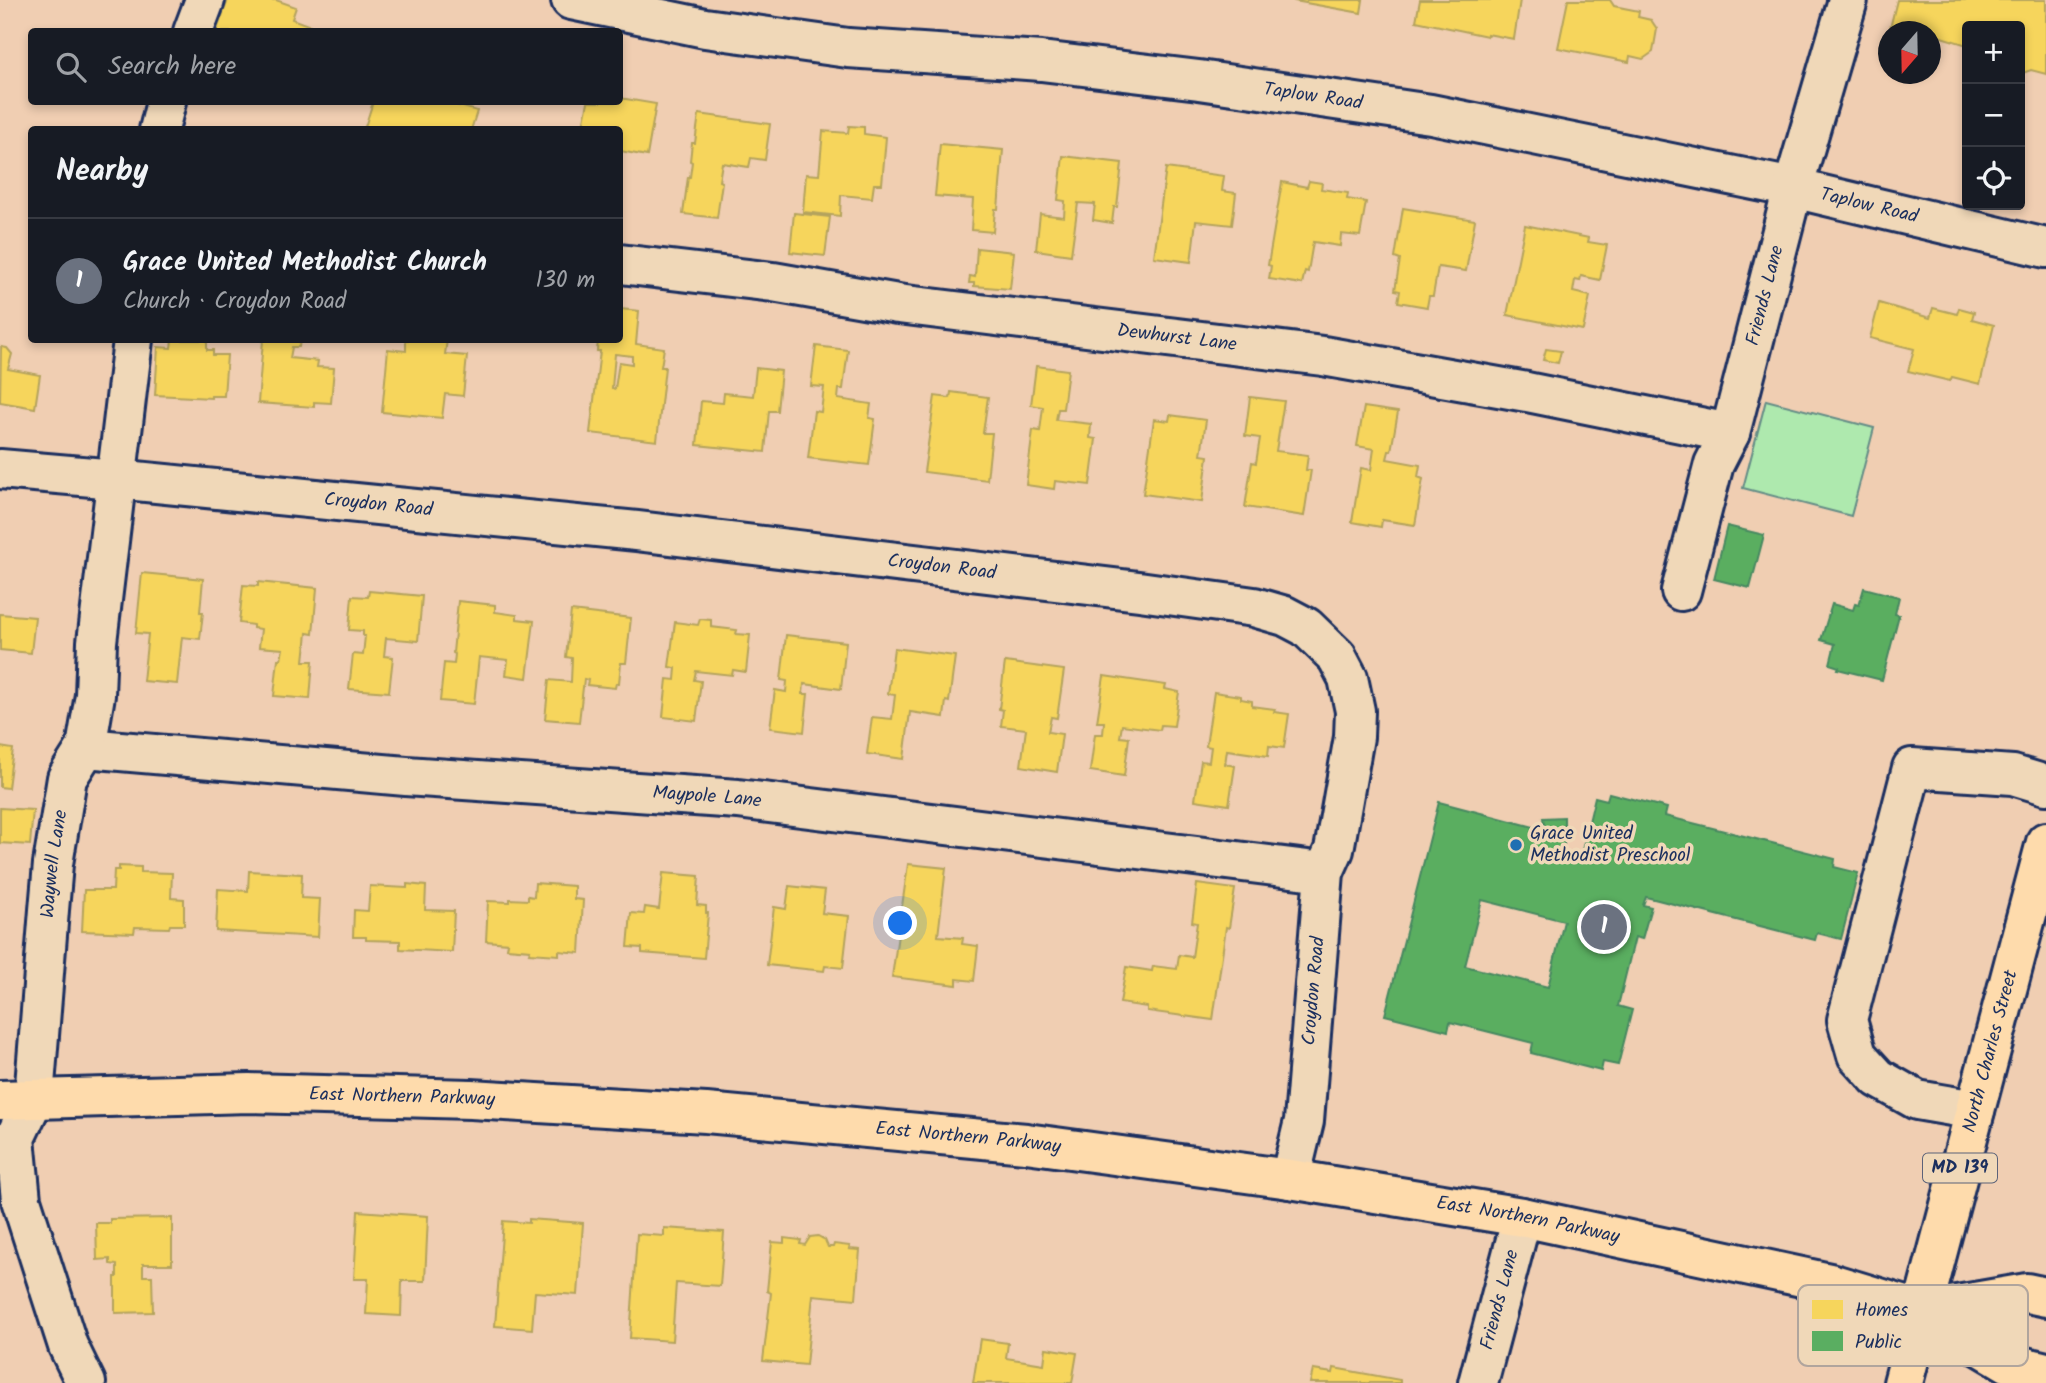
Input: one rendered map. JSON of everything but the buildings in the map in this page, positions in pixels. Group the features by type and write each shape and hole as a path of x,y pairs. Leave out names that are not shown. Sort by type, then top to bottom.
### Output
{"main road":[{"name":"North Charles Street","path":"1929,1285 2046,842"},
{"name":"East Northern Parkway","path":"17,1099 249,1093 471,1099 706,1113 1026,1143 1290,1179 1522,1217 1837,1285"},
{"path":"2028,1293 2046,1297"},
{"name":"North Charles Street","path":"1903,1383 1907,1366"},
{"path":"2021,1366 2046,1372"}],"street":[{"path":"194,28 205,0"},
{"name":"Taplow Road","path":"571,0 705,28 848,48 1041,61 1199,80 1431,114 1793,188 2046,248"},
{"name":"Friends Lane","path":"1681,591 1714,464 1730,433 1793,188 1848,0"},
{"path":"160,126 165,105"},
{"name":"Dewhurst Lane","path":"623,264 774,282 898,304 1323,356 1730,433"},
{"name":"Waywell Lane","path":"86,1383 68,1346 21,1200 15,1138 17,1099 67,778 86,748 96,695 97,642 133,343"},
{"name":"Croydon Road","path":"0,469 677,536 1139,591 1254,607 1286,616 1307,627 1337,657 1348,678 1355,710 1354,737 1334,850 1324,872 1304,1121 1290,1179"},
{"name":"Maypole Lane","path":"86,748 406,776 738,799 1324,872"},
{"path":"1975,1110 1917,1100 1878,1078 1857,1055 1847,1020 1912,768 2013,775 2046,785"},
{"name":"Friends Lane","path":"1478,1383 1522,1217"}],"green space":[{"path":"1766,400 1874,428 1851,516 1743,488"}],"place":[{"name":"Grace United Methodist Preschool","path":"1516,845"},
{"name":"Grace United Methodist Church","path":"1604,927"}]}
